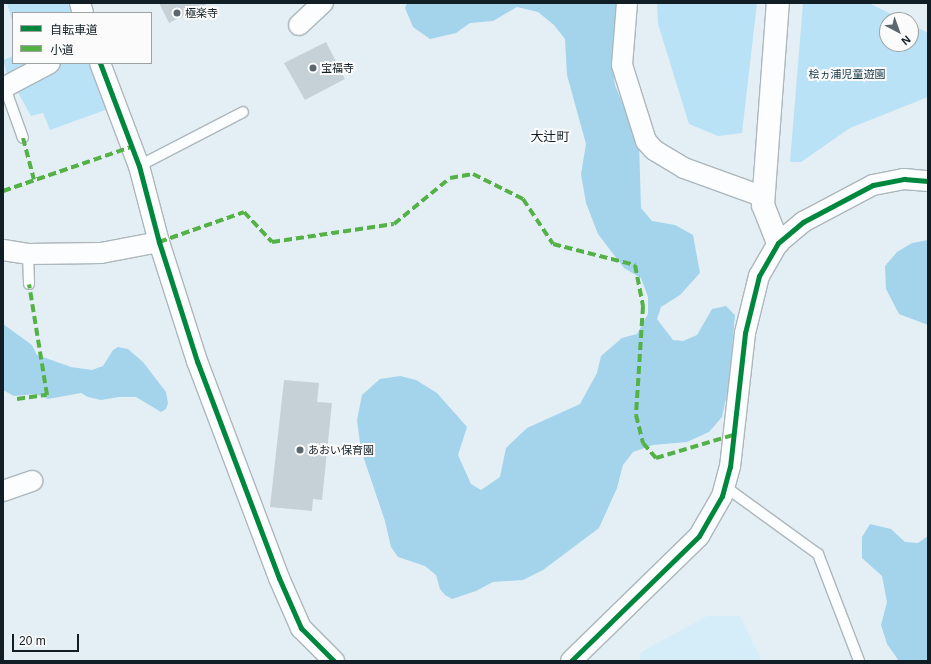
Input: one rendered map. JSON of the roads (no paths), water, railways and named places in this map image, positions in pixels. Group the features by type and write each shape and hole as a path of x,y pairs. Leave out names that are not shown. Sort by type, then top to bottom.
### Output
{"street":[{"path":"300,25 323,3"},
{"path":"627,3 622,65 646,141 654,150 684,168 764,197"},
{"path":"778,3 763,205 778,243"},
{"path":"4,85 48,64"},
{"path":"100,64 139,166 159,242 197,361 291,607 301,628 334,661"},
{"path":"571,661 699,536 722,496 730,467 745,333 759,276 778,243 803,222 873,185 904,179 928,181"},
{"path":"3,250 28,254 101,253 159,242"},
{"path":"3,491 32,481"}],"lane":[{"path":"4,85 23,138"},
{"path":"139,166 243,112"},
{"path":"28,254 29,284"},
{"path":"724,486 818,554 859,661"}],"place":[{"name":"極楽寺","path":"177,13"},
{"name":"宝福寺","path":"313,68"},
{"name":"あおい保育園","path":"300,450"}],"district":[{"name":"大辻町","path":"550,137"}],"park label":[{"name":"桧ヵ浦児童遊園","path":"847,74"}]}
